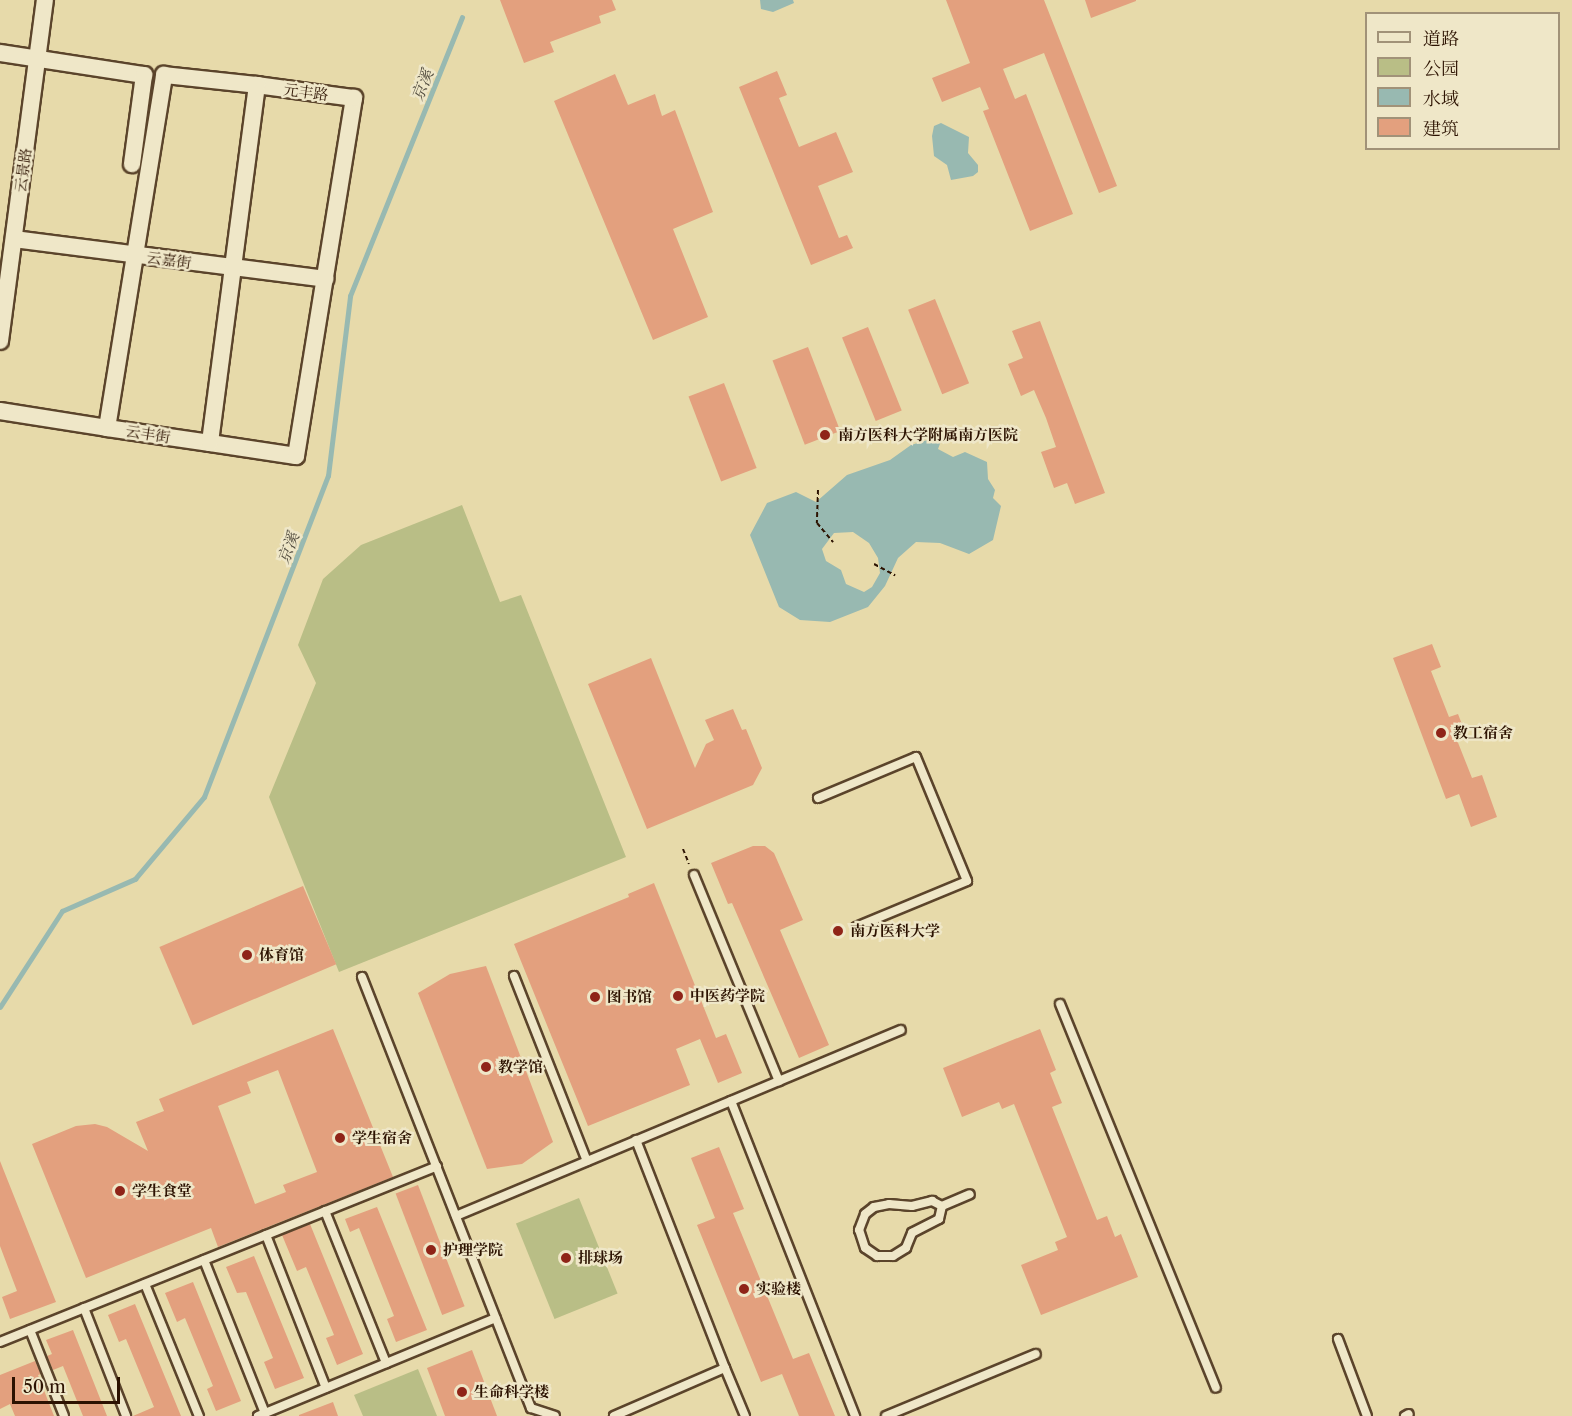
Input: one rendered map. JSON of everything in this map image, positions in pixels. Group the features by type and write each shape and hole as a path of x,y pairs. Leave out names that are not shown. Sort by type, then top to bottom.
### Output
{"street":[{"name":"云景路","path":"0,341 45,0"},
{"path":"0,52 144,75 132,164"},
{"path":"107,428 164,75 257,85 210,443"},
{"name":"元丰路","path":"257,85 354,98 296,456"},
{"name":"云嘉街","path":"14,239 325,279"},
{"name":"云丰街","path":"0,411 296,456"}],"lane":[{"path":"818,798 916,757 967,881 856,927"},
{"path":"694,875 779,1081"},
{"path":"514,976 588,1161"},
{"path":"362,977 531,1408 555,1416"},
{"path":"1060,1004 1216,1388"},
{"path":"456,1216 901,1030"},
{"path":"731,1101 855,1416"},
{"path":"636,1140 746,1416"},
{"path":"0,1342 436,1166"},
{"path":"942,1206 939,1219 912,1233 906,1248 893,1256 878,1256 865,1248 859,1230 865,1214 873,1207 889,1204 912,1206 932,1201 942,1206 970,1194"},
{"path":"325,1211 386,1363"},
{"path":"266,1235 326,1388"},
{"path":"204,1260 262,1414 496,1318"},
{"path":"145,1284 199,1416"},
{"path":"84,1308 126,1416"},
{"path":"30,1330 64,1416"},
{"path":"1338,1339 1367,1416"},
{"path":"886,1416 1036,1354"},
{"path":"614,1416 725,1368"}],"path":[{"path":"818,490 817,523 833,542"},
{"path":"874,564 895,575"},
{"path":"683,849 694,875"}],"green space":[{"path":"462,505 500,602 521,595 626,857 339,972 269,797 316,683 298,645 323,579 361,545"},
{"name":"排球场","path":"579,1198 618,1293 555,1319 516,1223"},
{"path":"418,1369 437,1416 363,1416 354,1395"}],"water":[{"path":"760,0 793,0 794,3 773,12 761,9"},
{"path":"941,123 969,137 968,153 978,165 978,172 973,176 951,180 947,165 934,156 932,136 934,126"},
{"path":"934,438 941,441 938,449 953,457 965,452 987,462 988,479 995,490 993,498 1001,506 993,540 969,554 940,543 916,542 898,558 885,586 868,607 830,622 800,620 779,607 750,535 767,503 796,492 816,502 847,475 890,460 911,445","holes":["853,532 869,543 878,558 880,573 872,587 864,592 846,584 841,570 826,561 822,549 834,533"]}],"building":[{"path":"500,0 612,0 616,10 599,16 601,23 550,42 554,52 524,63"},
{"path":"946,0 1044,0 1117,186 1099,193 1044,53 1003,69 1015,99 1026,94 1073,214 1030,231 983,111 989,109 980,87 942,102 932,78 970,63"},
{"path":"1085,0 1136,0 1136,1 1091,18"},
{"path":"777,71 787,95 779,98 799,147 836,132 853,172 818,186 839,238 847,235 853,248 811,265 739,87"},
{"path":"615,74 628,105 655,94 662,116 675,110 713,212 673,229 708,317 653,340 554,101"},
{"path":"935,299 969,383 942,394 908,310"},
{"path":"1040,321 1105,493 1075,504 1067,483 1054,488 1041,452 1056,447 1034,390 1021,396 1008,364 1023,358 1012,331"},
{"path":"868,327 902,410 876,421 842,337"},
{"path":"808,347 840,431 805,445 773,361"},
{"path":"724,383 757,468 721,482 689,397"},
{"name":"教工宿舍","path":"1432,644 1441,667 1431,671 1449,717 1458,714 1465,732 1455,735 1472,778 1482,775 1497,817 1471,827 1459,794 1446,799 1393,658"},
{"path":"651,658 695,768 706,744 714,740 705,720 733,709 742,730 746,729 762,768 753,785 647,829 588,684"},
{"path":"753,846 765,846 774,853 803,920 780,930 829,1045 799,1058 732,903 728,904 711,863"},
{"name":"图书馆","path":"654,883 716,1038 726,1034 742,1073 718,1083 700,1039 676,1049 690,1085 588,1126 514,944 629,897 628,894"},
{"name":"体育馆","path":"303,886 336,964 193,1025 159,947"},
{"name":"教学馆","path":"486,966 553,1142 522,1164 487,1169 418,993 450,974"},
{"path":"333,1029 393,1177 218,1247 211,1228 86,1278 32,1144 76,1126 95,1124 107,1127 148,1151 136,1122 164,1111 159,1099","holes":["278,1070 317,1172 283,1185 286,1192 255,1204 218,1106 251,1093 247,1082"]},
{"path":"1040,1029 1056,1070 1050,1073 1062,1103 1052,1107 1097,1220 1107,1216 1115,1237 1121,1234 1138,1277 1041,1315 1021,1265 1058,1250 1055,1242 1067,1237 1014,1104 1002,1109 999,1102 962,1117 943,1068"},
{"name":"实验楼","path":"719,1147 744,1209 733,1213 793,1359 809,1353 835,1416 799,1416 782,1374 761,1382 697,1225 715,1218 691,1158"},
{"path":"0,1161 56,1302 10,1319 2,1297 17,1291 0,1246"},
{"name":"护理学院","path":"418,1185 465,1306 442,1315 396,1194"},
{"path":"377,1207 427,1330 396,1342 387,1319 394,1316 359,1228 350,1232 345,1219"},
{"path":"310,1224 363,1354 337,1365 326,1338 334,1335 306,1267 297,1271 282,1235"},
{"path":"254,1256 304,1378 275,1389 264,1362 273,1358 246,1292 237,1293 226,1267"},
{"path":"193,1282 241,1401 216,1411 207,1389 213,1386 185,1318 177,1322 165,1293"},
{"path":"135,1304 181,1416 133,1416 154,1407 126,1339 119,1342 108,1315"},
{"path":"73,1330 107,1416 83,1416 63,1366 53,1370 47,1356 52,1354 46,1340"},
{"name":"生命科学楼","path":"472,1350 497,1416 445,1416 427,1368"},
{"path":"35,1361 54,1416 15,1416 10,1404 0,1409 0,1375"},
{"path":"333,1402 338,1416 299,1416 299,1415"}],"waterway":[{"name":"京溪","path":"0,1007 62,911 135,879 204,797 328,476 350,296 462,18"}],"place":[{"name":"南方医科大学附属南方医院","path":"825,435"},
{"name":"教工宿舍","path":"1441,733"},
{"name":"南方医科大学","path":"838,931"},
{"name":"体育馆","path":"247,955"},
{"name":"中医药学院","path":"678,996"},
{"name":"图书馆","path":"595,997"},
{"name":"教学馆","path":"486,1067"},
{"name":"学生宿舍","path":"340,1138"},
{"name":"学生食堂","path":"120,1191"},
{"name":"护理学院","path":"431,1250"},
{"name":"排球场","path":"566,1258"},
{"name":"实验楼","path":"744,1289"},
{"name":"生命科学楼","path":"462,1392"}]}
